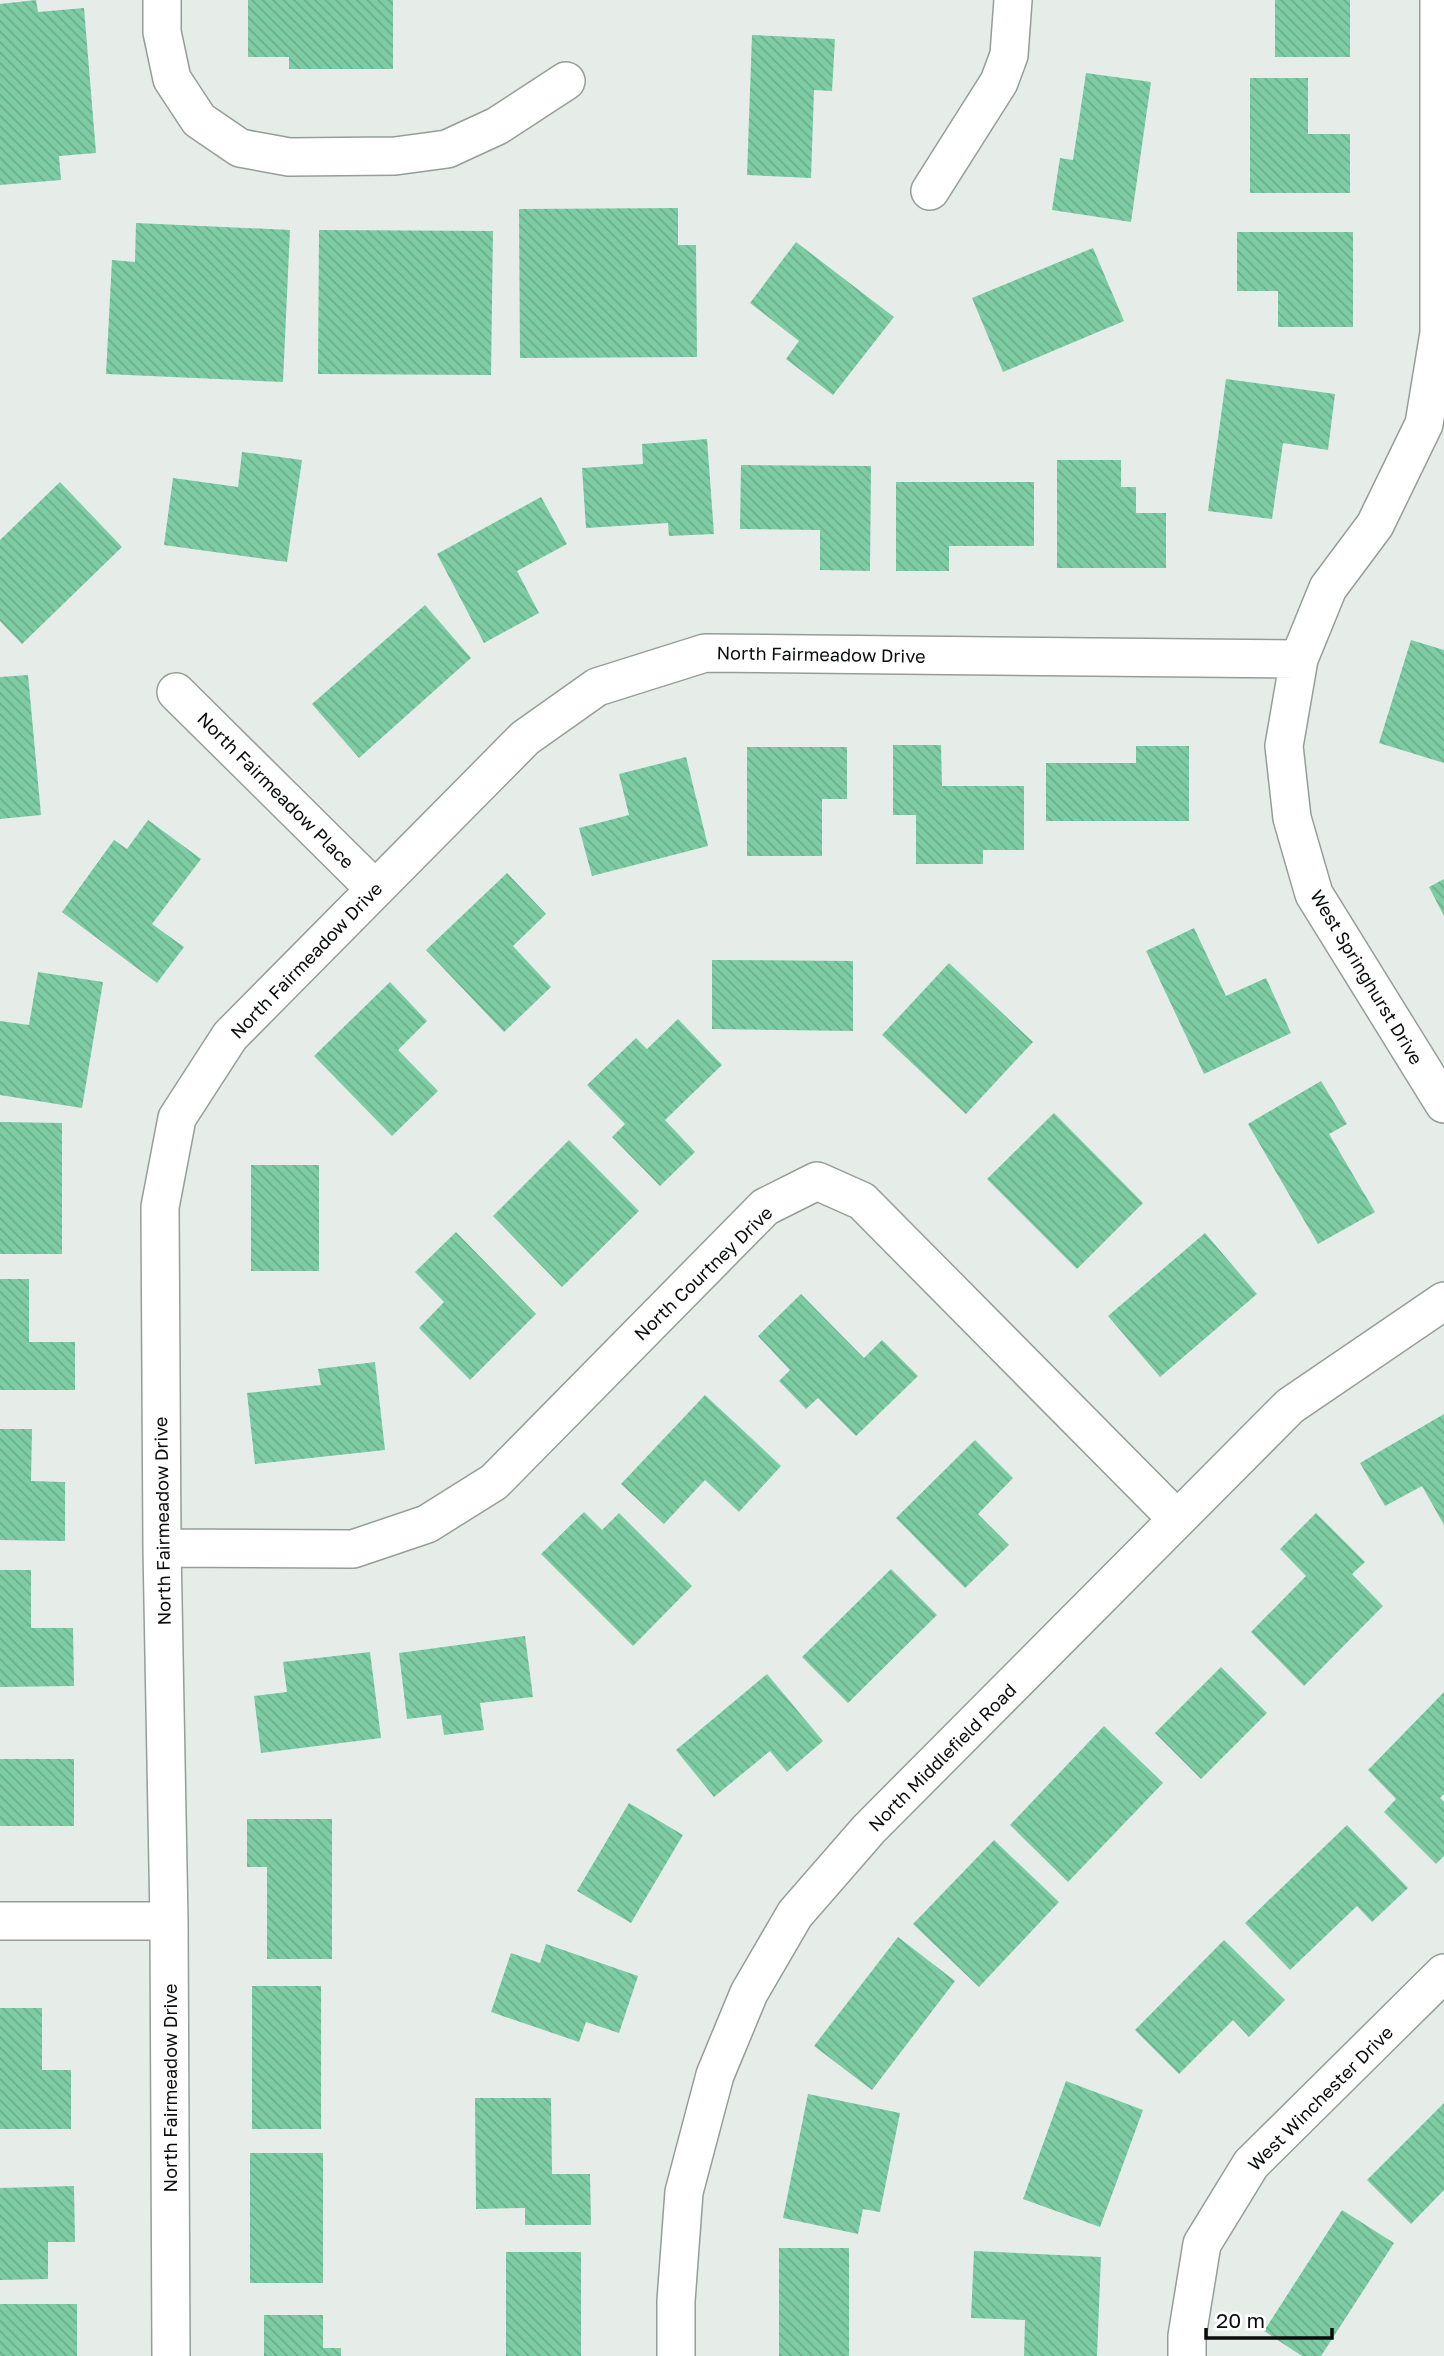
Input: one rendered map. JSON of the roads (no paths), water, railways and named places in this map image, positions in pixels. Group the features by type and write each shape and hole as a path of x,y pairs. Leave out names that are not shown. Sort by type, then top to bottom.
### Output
{"street":[{"path":"162,0 162,32 172,79 199,120 240,148 289,157 395,156 447,149 497,126 566,81"},
{"path":"930,191 999,82 1009,55 1013,0"},
{"name":"West Springhurst Drive","path":"1439,0 1442,215 1439,332 1424,425 1375,525 1328,589 1299,659 1284,746 1292,818 1314,894 1444,1104"},
{"name":"North Fairmeadow Drive","path":"170,2356 169,1921 159,1207 177,1118 230,1037 525,738 597,687 705,653 1299,659"},
{"name":"North Fairmeadow Place","path":"176,692 375,889"},
{"name":"North Courtney Drive","path":"162,1548 353,1549 427,1524 494,1482 765,1207 817,1181 862,1202 1177,1519"},
{"name":"North Middlefield Road","path":"676,2356 676,2301 684,2192 715,2075 749,1993 794,1914 869,1829 1290,1406 1444,1301"},
{"path":"0,1921 169,1921"},
{"name":"West Winchester Drive","path":"1187,2356 1187,2336 1202,2244 1251,2164 1444,1973"}]}
